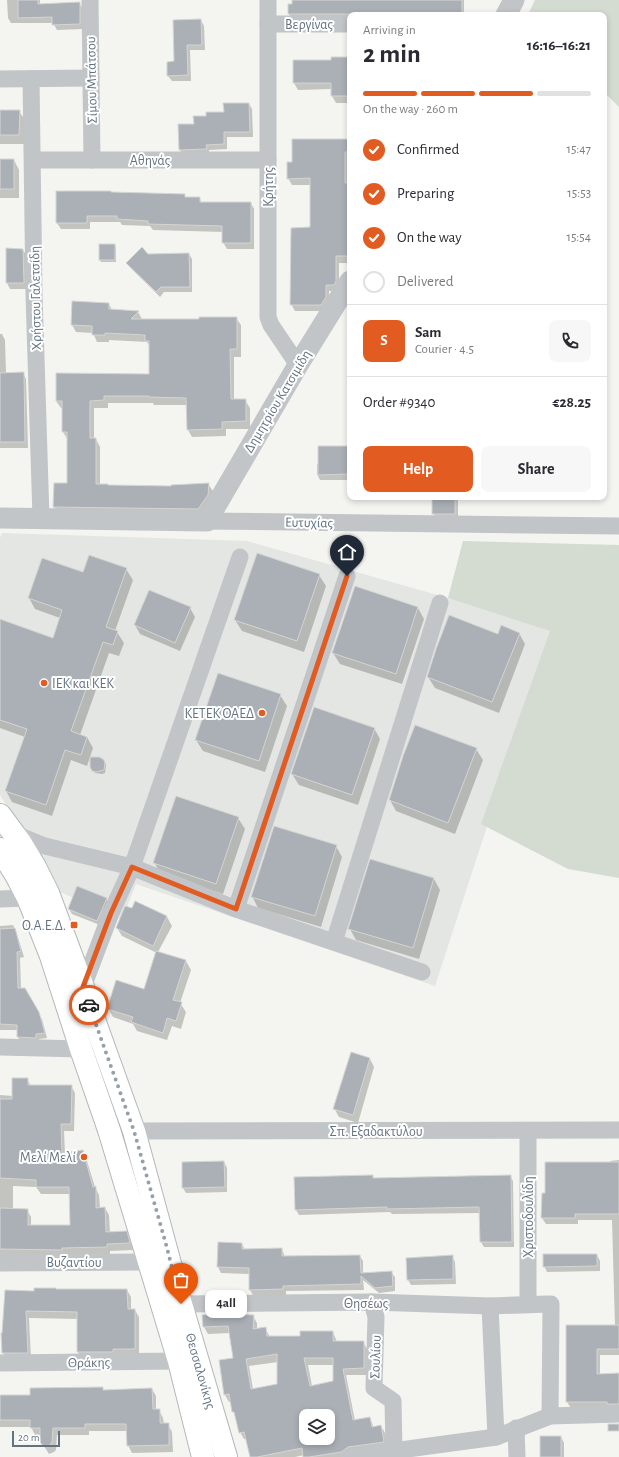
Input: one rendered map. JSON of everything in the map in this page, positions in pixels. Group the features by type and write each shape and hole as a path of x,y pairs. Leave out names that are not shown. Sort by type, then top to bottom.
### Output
{"main road":[{"name":"Θεσσαλονίκης","path":"0,815 16,875 28,898 51,956 109,1130 179,1361 203,1457"},
{"name":"Θεσσαλονίκης","path":"7,841 36,867 48,893 83,987 134,1131 181,1304 226,1457"}],"street":[{"name":"Σίμου Μπάτσου","path":"90,0 92,160"},
{"name":"Κρήτης","path":"268,0 268,317 271,325 298,365"},
{"path":"508,12 514,0"},
{"name":"Βεργίνας","path":"268,24 347,24"},
{"path":"0,79 91,78"},
{"name":"Χρήστου Γαλετσίδη","path":"31,79 34,294 41,518"},
{"name":"Αθηνάς","path":"33,160 268,160"},
{"name":"Δημητρίου Κατσιμίδη","path":"207,521 298,365 347,286"},
{"name":"Ευτυχίας","path":"0,518 619,526"},
{"path":"83,987 111,913 132,867 240,557"},
{"path":"236,909 347,576"},
{"path":"334,942 440,602"},
{"path":"7,841 45,846 132,867 236,909 422,972"},
{"path":"0,899 28,898"},
{"path":"0,1047 81,1049"},
{"name":"Σπ. Εξαδακτύλου","path":"134,1131 619,1130"},
{"name":"Χριστοδουλίδη","path":"528,1131 528,1304"},
{"name":"Βυζαντίου","path":"0,1263 149,1262"},
{"name":"Θησέως","path":"181,1304 372,1302 490,1306 551,1304 550,1416"},
{"name":"Σουλίου","path":"372,1302 376,1316 374,1388 393,1401 394,1451"},
{"path":"490,1306 496,1437"},
{"name":"Θράκης","path":"0,1363 179,1361"},
{"path":"349,1457 496,1437 550,1416 619,1414"},
{"path":"516,1428 517,1457"}],"shaded area":[{"path":"535,0 619,0 619,107 607,95 607,12 529,12"},
{"name":"ΚΕΤΕΚ ΟΑΕΔ","path":"2,533 247,541 448,598 551,630 435,986 136,884 122,919 60,892 0,795 0,538"},
{"path":"463,541 619,545 619,878 568,869 481,824 550,631 448,598"}],"building":[{"path":"18,0 38,0 38,4 80,2 80,24 52,25 52,17 18,18"},
{"path":"292,0 462,0 462,12 347,12 347,14 288,14 288,4 292,4"},
{"path":"201,19 202,45 187,45 188,75 167,76 167,62 174,61 173,20"},
{"path":"331,57 347,57 347,96 331,96 331,83 293,83 293,60 331,60"},
{"path":"223,103 249,103 250,132 224,132 224,144 206,145 207,149 179,150 178,124 194,124 193,116 206,116 206,112 224,112"},
{"path":"0,110 20,110 19,135 0,135"},
{"path":"292,139 347,139 347,152 345,152 345,183 347,183 347,256 336,256 336,281 334,285 326,285 326,297 321,305 290,305 291,228 310,227 310,178 287,179 287,162 292,162"},
{"path":"0,159 14,159 14,189 0,189"},
{"path":"56,191 111,191 185,194 185,197 200,197 200,202 251,202 251,243 222,243 222,226 148,224 148,221 117,219 117,216 87,216 87,223 56,223"},
{"path":"99,244 115,244 115,260 99,260"},
{"path":"142,247 148,254 189,253 190,287 161,287 156,292 126,263"},
{"path":"6,248 23,249 24,283 6,283"},
{"path":"72,301 109,303 109,309 139,311 131,319 199,319 199,317 237,317 237,349 230,349 231,399 246,399 246,421 222,422 222,429 187,430 186,398 104,396 104,400 90,401 90,438 96,438 96,484 171,486 209,483 208,495 198,509 53,507 54,483 67,483 67,432 62,432 62,401 56,401 56,373 149,374 149,341 145,341 145,335 105,333 105,335 92,335 92,326 71,325"},
{"path":"24,372 25,442 0,442 0,373"},
{"path":"318,446 347,446 347,474 318,475"},
{"path":"432,500 455,500 455,514 432,514"},
{"path":"257,553 320,574 297,641 234,620"},
{"name":"ΙΕΚ και ΚΕΚ","path":"89,555 127,568 106,627 118,631 113,645 103,642 71,731 87,737 81,755 65,750 46,805 5,791 27,729 0,720 0,619 53,638 62,610 28,598 42,558 83,572"},
{"path":"355,586 418,607 396,674 332,653"},
{"path":"149,590 191,607 175,643 134,625"},
{"path":"449,615 498,634 501,625 520,633 492,702 427,677"},
{"path":"218,673 281,694 259,761 195,740"},
{"path":"314,707 375,728 352,795 291,774"},
{"path":"415,725 477,748 448,823 389,800"},
{"path":"90,757 99,757 103,759 105,762 104,770 96,772 92,771 90,767"},
{"path":"176,796 239,817 216,884 153,863"},
{"path":"274,826 337,845 315,916 251,897"},
{"path":"370,859 434,878 413,948 348,929"},
{"path":"77,886 107,898 97,921 68,909"},
{"path":"135,901 167,916 153,946 116,928 125,906 132,908"},
{"path":"15,928 21,951 17,952 18,988 25,988 39,1012 45,1033 36,1034 36,1038 17,1037 17,1025 0,1024 0,929"},
{"path":"156,951 186,960 173,1000 182,1002 176,1021 167,1018 163,1033 131,1022 133,1017 107,1009 116,980 144,989"},
{"path":"351,1052 370,1058 353,1115 333,1109"},
{"path":"12,1078 28,1078 28,1085 72,1085 71,1124 61,1124 62,1153 83,1150 93,1187 96,1186 96,1208 105,1207 106,1232 127,1231 130,1243 107,1244 107,1247 62,1248 62,1250 0,1249 0,1208 28,1209 28,1225 70,1225 69,1187 36,1187 36,1180 0,1178 0,1099 12,1099"},
{"path":"224,1161 225,1187 182,1188 182,1162"},
{"path":"545,1162 619,1162 619,1214 575,1214 575,1218 541,1218 542,1193 545,1193"},
{"path":"373,1175 373,1178 511,1175 512,1242 480,1242 479,1207 387,1209 387,1207 295,1210 294,1177"},
{"path":"218,1242 242,1243 242,1249 282,1248 282,1256 360,1255 361,1273 392,1271 393,1286 375,1288 361,1276 361,1284 283,1286 283,1289 249,1290 249,1268 217,1267"},
{"path":"543,1254 597,1254 597,1266 543,1267"},
{"path":"453,1255 453,1279 407,1280 406,1258"},
{"path":"34,1288 127,1289 128,1309 135,1309 135,1349 113,1349 113,1352 77,1352 77,1312 26,1311 28,1353 2,1353 1,1333 5,1290 34,1291"},
{"path":"202,1315 254,1315 253,1329 266,1327 267,1336 300,1336 300,1331 333,1331 333,1341 364,1341 364,1368 343,1369 353,1420 370,1417 372,1427 381,1425 384,1442 348,1447 341,1452 309,1457 303,1457 302,1448 250,1457 244,1432 239,1433 234,1412 232,1412 229,1394 224,1395 219,1360 233,1358 228,1326 203,1327","holes":["277,1354 277,1384 251,1389 246,1359","304,1358 333,1358 333,1381 310,1386"]},
{"path":"566,1325 619,1325 619,1349 597,1349 597,1374 619,1373 619,1404 607,1404 607,1402 566,1402"},
{"path":"103,1387 103,1390 152,1388 153,1409 160,1409 160,1423 169,1423 169,1445 127,1446 126,1424 85,1424 85,1428 53,1428 52,1442 50,1445 44,1447 40,1442 40,1428 30,1428 30,1420 0,1420 0,1395 30,1395 30,1388"},
{"path":"608,1424 619,1424 619,1431 608,1431"},
{"path":"540,1436 561,1436 561,1457 540,1457"}],"way so far":[{"path":"89,1005 134,1131 181,1304"}],"place":[{"name":"ΙΕΚ και ΚΕΚ","path":"44,683"},
{"name":"ΚΕΤΕΚ ΟΑΕΔ","path":"262,713"},
{"name":"Ο.Α.Ε.Δ.","path":"74,925"},
{"name":"Μελί Μελί","path":"84,1157"},
{"name":"4all","path":"181,1304"}],"route":[{"path":"89,1005 83,987 111,913 132,867 236,909 347,576"}]}
